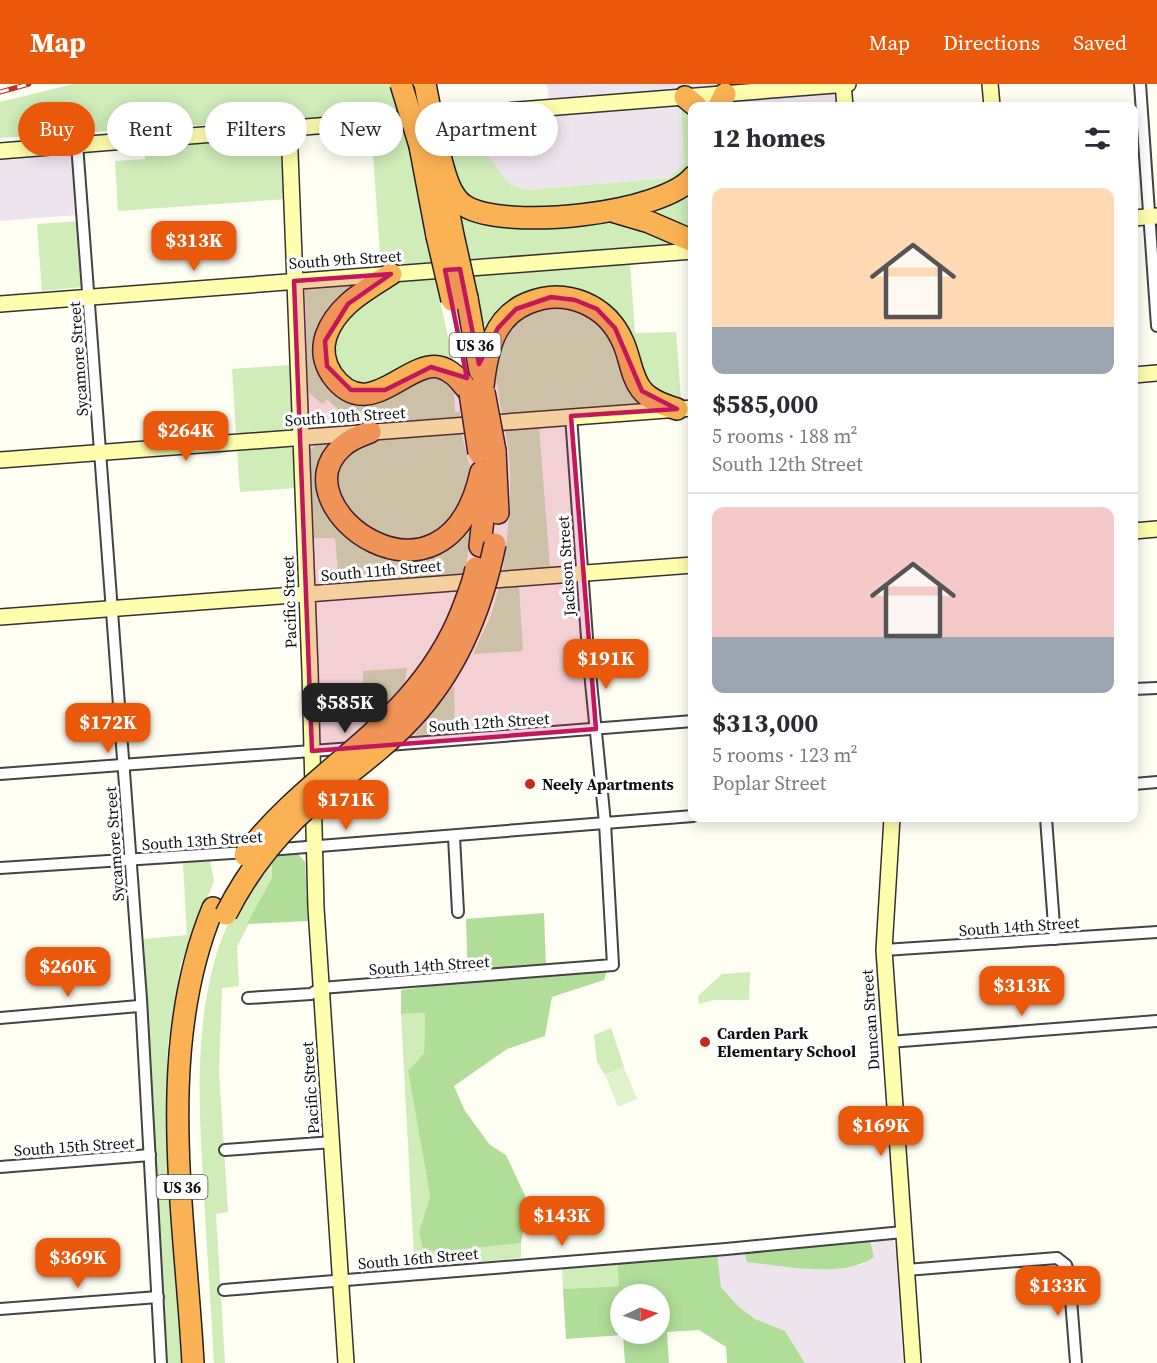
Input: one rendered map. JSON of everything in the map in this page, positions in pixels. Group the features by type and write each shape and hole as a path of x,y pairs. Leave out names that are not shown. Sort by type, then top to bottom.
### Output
{"highway":[{"path":"401,84 415,116"},
{"name":"US 36","path":"408,84 415,106"},
{"name":"US 36","path":"425,84 426,102"},
{"name":"US 36","path":"194,1363 178,1086 183,1011 190,974 219,911 281,834 296,818 387,743 436,690 457,655 482,600 488,545 498,489 485,459 479,390 430,156"},
{"path":"433,156 458,200 474,210 514,219 602,211 659,199 681,188 688,182"},
{"path":"602,211 639,218 688,239"},
{"path":"391,274 348,304 336,316 324,350 331,373 344,386 368,393 385,390 423,368 439,367 479,390 489,346 507,317 527,303 551,297 564,297 586,303 606,316 623,342 642,390 655,400 685,409"},
{"path":"370,432 351,440 337,451 332,458 328,477 332,498 343,519 360,535 381,546 414,550 446,537 464,519 470,508 485,459"},
{"name":"US 36","path":"207,1363 192,1085 194,1035 203,978 219,911"}],"street":[{"path":"843,84 845,102"},
{"path":"691,102 848,84"},
{"path":"990,84 992,102"},
{"path":"1140,84 1147,217 1157,326"},
{"path":"307,126 688,102"},
{"path":"95,143 205,134"},
{"path":"0,151 18,149"},
{"name":"Sycamore Street","path":"78,156 130,860 150,1155 161,1363"},
{"name":"Pacific Street","path":"290,156 307,594 314,847 346,1363"},
{"name":"South 9th Street","path":"0,304 688,250"},
{"path":"1138,375 1157,373"},
{"name":"South 10th Street","path":"0,460 685,409"},
{"name":"Jackson Street","path":"571,416 581,572 605,823 613,966"},
{"path":"1138,531 1157,529"},
{"name":"South 11th Street","path":"0,617 688,565"},
{"path":"1138,689 1157,688"},
{"name":"South 12th Street","path":"0,774 688,721"},
{"path":"1138,784 1157,782"},
{"name":"South 13th Street","path":"0,868 454,837 688,816"},
{"name":"Duncan Street","path":"892,822 884,950 913,1363"},
{"path":"1046,822 1055,939"},
{"path":"454,837 458,912"},
{"name":"South 14th Street","path":"884,950 1157,932"},
{"name":"South 14th Street","path":"248,998 311,994 321,988 613,966"},
{"path":"0,1018 139,1006"},
{"path":"889,1041 1157,1021"},
{"path":"225,1150 333,1142"},
{"name":"South 15th Street","path":"0,1167 150,1155"},
{"name":"South 16th Street","path":"224,1290 903,1232"},
{"path":"906,1270 1057,1258 1066,1265 1069,1275 1076,1363"},
{"path":"0,1309 158,1297"}],"highlighted area":[{"path":"460,269 479,364 498,328 516,309 551,297 575,300 597,309 615,328 642,391 677,409 571,416 596,729 312,751 294,281 391,274 348,304 325,341 327,366 351,390 385,390 431,367 467,378 445,270"}],"shaded area":[{"path":"547,84 773,84 558,102 549,102"},
{"path":"834,90 838,93 839,102 730,102 732,98"},
{"path":"680,103 684,165 668,178 526,190 510,184 488,156 558,156 558,112"},
{"path":"0,154 74,156 78,215 0,221"},
{"path":"888,1238 893,1240 896,1247 903,1363 805,1363 785,1331 755,1319 739,1307 721,1287 717,1253 744,1251 748,1262 821,1270 864,1264 870,1240"}],"green space":[{"path":"73,84 397,84 401,102 319,102 319,117 307,118 307,102 205,102 205,125 193,126 193,102 107,102 107,131 95,132 95,102 18,102 18,137 0,138 0,102"},
{"path":"684,108 688,110 688,172 642,200 523,210 468,200 456,179 452,156 488,156 510,184 526,190 668,178 684,164 681,111"},
{"path":"403,125 405,125 432,262 381,266 373,156 403,156"},
{"path":"205,138 205,156 285,156 287,199 118,211 115,161 145,159 145,156 193,156 193,139"},
{"path":"688,188 688,232 630,210"},
{"path":"463,210 618,217 680,244 469,259 462,220"},
{"path":"79,221 82,287 42,291 37,224"},
{"path":"630,264 635,333 676,332 681,400 656,396 634,357 568,293 487,327 482,323 472,275"},
{"path":"435,278 455,368 376,388 344,381 330,350 340,318 392,285 406,280"},
{"path":"364,283 322,332 338,388 441,378 454,391 455,412 460,412 460,417 342,425 342,420 334,413 338,409 327,399 322,404 308,392 305,289"},
{"path":"554,302 601,318 652,403 502,414 493,364 510,323"},
{"path":"291,365 293,426 291,430 236,434 232,369"},
{"path":"539,427 550,567 503,570 510,483 505,430"},
{"path":"461,432 472,476 449,530 403,546 353,522 336,486 341,455 369,440"},
{"path":"341,441 325,486 391,555 474,514 465,573 339,584 335,538 314,538 310,450 317,444"},
{"path":"290,446 295,455 296,488 240,492 237,450"},
{"path":"519,585 523,651 473,654 491,615 499,587"},
{"path":"407,668 404,692 364,733 363,671"},
{"path":"454,686 455,733 414,735"},
{"path":"298,854 305,862 308,921 247,924 272,878 271,855"},
{"path":"271,855 272,878 237,947 239,986 222,988 219,1072 228,1212 216,1214 225,1363 214,1363 200,1100 205,1007 211,976 224,934 249,888"},
{"path":"210,859 214,881 181,963 168,1043 166,1097 181,1363 168,1363 146,1015 144,939 187,935 183,862"},
{"path":"544,913 546,966 607,970 604,980 552,997 545,1036 507,1049 454,1086 465,1111 490,1145 506,1155 528,1202 521,1243 439,1252 423,1248 419,1232 430,1196 408,1071 424,1053 425,1013 401,1014 401,990 468,981 466,919"},
{"path":"750,972 749,1000 713,1000 699,1004 698,996 722,974"},
{"path":"425,1013 424,1053 408,1071 430,1196 419,1232 439,1252 521,1243 521,1258 425,1266 417,1264 414,1257 401,1014"},
{"path":"611,1028 624,1067 605,1075 597,1062 594,1035"},
{"path":"624,1067 637,1099 618,1107 605,1075"},
{"path":"870,1240 874,1257 846,1268 795,1268 747,1262 744,1251"},
{"path":"717,1253 721,1287 739,1307 755,1319 785,1331 805,1363 727,1363 726,1347 699,1330 670,1332 670,1284 619,1284 617,1262"},
{"path":"617,1262 619,1284 563,1289 562,1268"},
{"path":"610,1286 610,1336 566,1339 563,1289"},
{"path":"624,1344 668,1344 669,1363 625,1363"}],"railway":[{"path":"0,92 29,84"}],"place":[{"name":"Neely Apartments","path":"530,784"},
{"name":"Carden Park Elementary School","path":"705,1042"}]}
